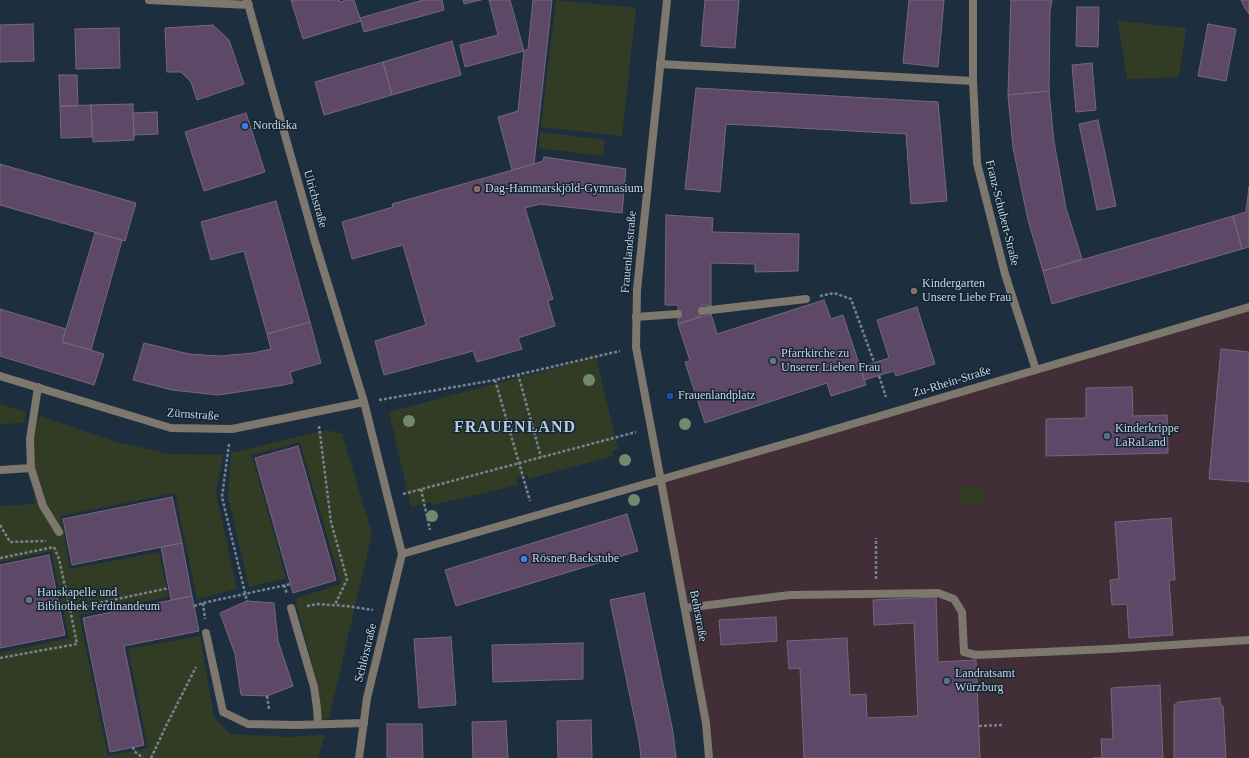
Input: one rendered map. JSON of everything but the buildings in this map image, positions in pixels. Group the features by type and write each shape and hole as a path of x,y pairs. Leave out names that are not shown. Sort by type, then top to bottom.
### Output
{"street":[{"path":"149,0 248,2"},
{"name":"Frauenlandstraße","path":"636,347 637,290 667,0"},
{"name":"Franz-Schubert-Straße","path":"974,0 974,81 977,162 1005,274 1036,370"},
{"name":"Ulrichstraße","path":"248,2 313,235 364,402"},
{"path":"660,64 974,81"},
{"path":"702,311 806,299"},
{"name":"Zu-Rhein-Straße","path":"661,480 1249,307"},
{"path":"636,317 678,314"},
{"path":"364,402 402,554 661,480 650,428 636,347"},
{"name":"Zürnstraße","path":"0,376 171,428 232,429 364,402"},
{"path":"38,387 30,440 31,468 43,506 59,532"},
{"path":"0,470 31,468"},
{"name":"Behrstraße","path":"661,480 706,723 709,758"},
{"name":"Schlörstraße","path":"359,758 367,698 402,554"},
{"path":"685,608 790,595 938,593 954,599 962,612 964,652 976,655 1109,649 1249,640"},
{"path":"291,608 314,687 318,724"},
{"path":"206,633 223,712 248,724 364,723"}],"path":[{"path":"806,299 834,293 851,299 874,362"},
{"path":"364,402 495,380 636,347"},
{"path":"518,374 541,457"},
{"path":"879,376 892,413"},
{"path":"495,380 535,517"},
{"path":"319,426 331,522 347,579 335,605"},
{"path":"387,498 650,428"},
{"path":"227,459 222,497 247,601"},
{"path":"421,489 434,545"},
{"path":"0,525 10,542 34,540 52,542 60,559 77,644 0,658"},
{"path":"875,594 876,538"},
{"path":"0,558 54,547"},
{"path":"194,606 291,584"},
{"path":"70,609 169,588"},
{"path":"291,608 317,604 346,606 364,610 388,611"},
{"path":"151,758 192,674 209,645"},
{"path":"979,726 1004,725"},
{"path":"133,747 134,750 143,758"}],"shaded area":[{"path":"1249,309 1249,758 711,758 663,481"}],"green space":[{"path":"556,0 636,8 622,136 541,127"},
{"path":"1118,21 1186,28 1179,77 1127,79"},
{"path":"540,132 605,140 603,156 539,148"},
{"path":"596,357 618,449 612,451 613,456 528,479 527,475 516,478 518,485 432,505 431,502 411,507 389,412"},
{"path":"0,404 26,412 24,423 0,424"},
{"path":"40,416 116,442 170,454 223,455 216,493 237,589 197,599 175,493 61,516 70,569 159,552 168,597 79,615 108,756 148,748 128,649 200,636 214,717 230,734 288,737 325,735 318,758 0,758 0,653 69,638 51,551 0,562 0,506 35,504 32,454 35,431"},
{"path":"326,430 342,434 372,533 329,718 320,720 321,707 318,686 295,599 341,584 300,442 252,455 286,578 249,587 228,497 231,453"},
{"path":"960,486 985,486 986,505 961,506"}],"place":[{"name":"Nordiska","path":"245,126"},
{"name":"Dag-Hammarskjöld-Gymnasium","path":"477,189"},
{"name":"Kindergarten Unsere Liebe Frau","path":"914,291"},
{"name":"Pfarrkirche zu Unserer Lieben Frau","path":"773,361"},
{"name":"Frauenlandplatz","path":"670,396"},
{"name":"Kinderkrippe LaRaLand","path":"1107,436"},
{"name":"Rösner Backstube","path":"524,559"},
{"name":"Hauskapelle und Bibliothek Ferdinandeum","path":"29,600"},
{"name":"Landratsamt Würzburg","path":"947,681"}],"district":[{"name":"FRAUENLAND","path":"515,428"}]}
